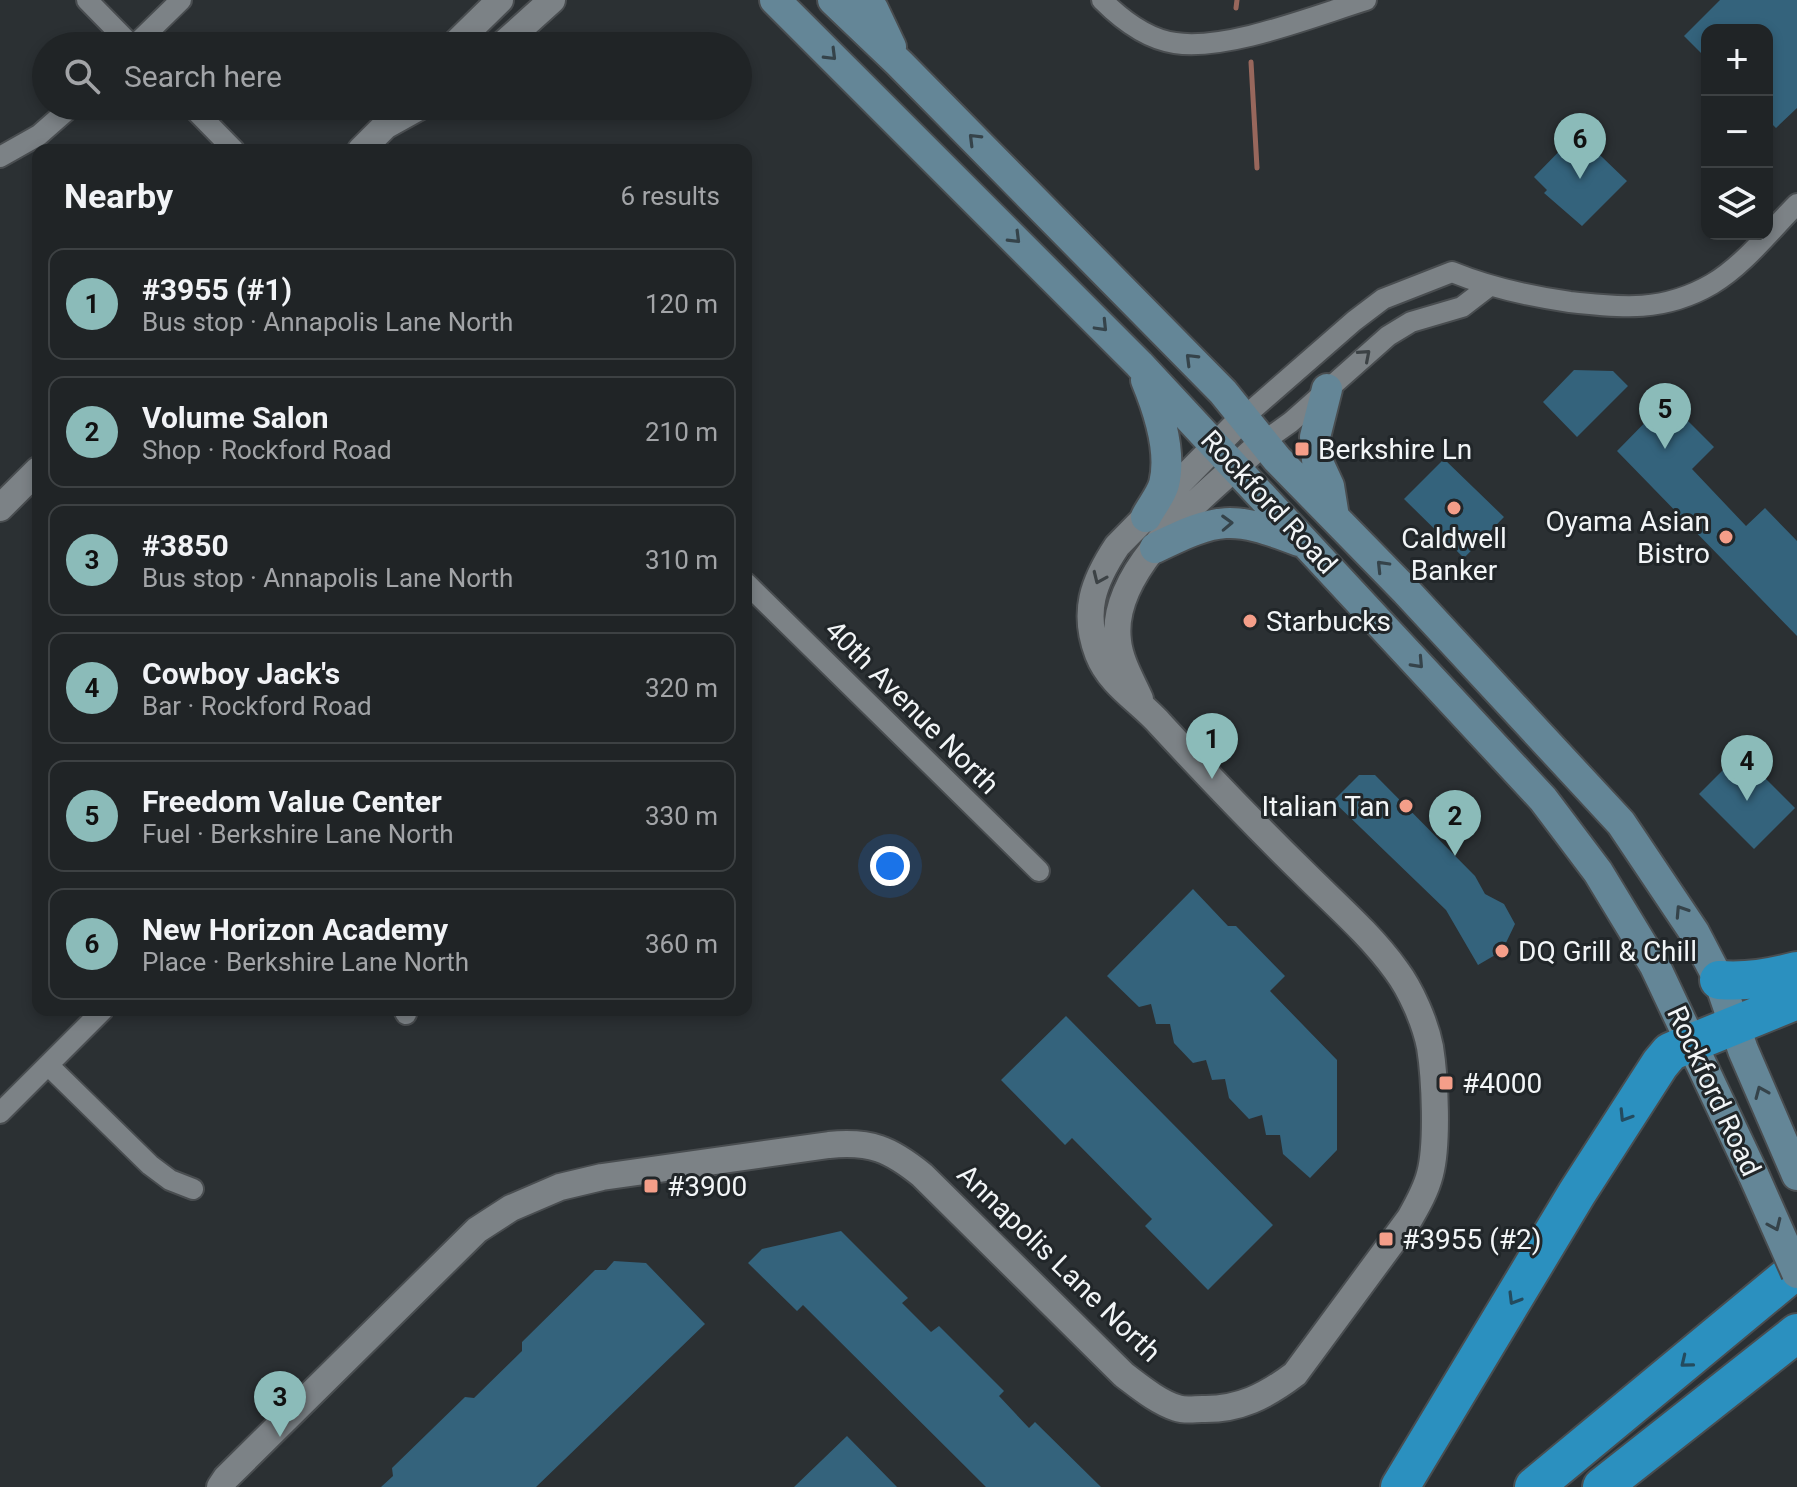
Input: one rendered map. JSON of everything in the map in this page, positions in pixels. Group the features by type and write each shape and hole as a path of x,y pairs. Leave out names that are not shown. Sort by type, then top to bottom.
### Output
{"highway":[{"path":"1719,980 1768,979 1797,971"},
{"path":"1400,1487 1577,1193 1649,1079 1670,1052 1797,1000"},
{"path":"1534,1487 1797,1271"},
{"path":"1602,1487 1797,1333"}],"main road":[{"name":"Rockford Road","path":"775,0 1139,364 1543,799 1574,838 1642,943 1797,1271"},
{"name":"Rockford Road","path":"833,0 1223,392 1263,442 1621,823 1694,932 1719,980 1793,1167"},
{"path":"864,0 873,9 899,63"},
{"path":"1139,364 1158,410 1164,449 1164,485 1146,517"},
{"path":"1327,389 1315,437 1317,460 1329,486 1334,517"},
{"path":"1155,548 1193,529 1227,522 1257,525 1308,544"}],"street":[{"path":"87,0 119,32"},
{"path":"148,32 181,0"},
{"path":"467,32 500,0"},
{"path":"518,32 552,0"},
{"path":"1102,0 1130,25 1172,43 1203,45 1233,40 1366,0"},
{"path":"0,157 39,135 56,120"},
{"path":"205,120 228,144"},
{"path":"366,144 387,120"},
{"path":"1244,417 1383,299 1452,272 1488,287 1523,296 1620,308 1653,306 1684,297 1714,283 1797,204"},
{"path":"1263,442 1291,422 1388,336 1411,322 1462,307 1488,287"},
{"name":"Annapolis Lane North","path":"220,1487 477,1230 511,1208 560,1187 602,1177 829,1145 872,1145 904,1161 922,1175 1124,1375 1179,1409 1210,1410 1241,1406 1270,1393 1295,1374 1423,1197 1431,1173 1434,1147 1429,1047 1416,1008 1398,972 1372,941 1220,789 1144,705 1110,678 1097,652 1090,619 1091,596 1101,570 1117,546 1244,417"},
{"name":"Annapolis Lane North","path":"1144,705 1118,643 1117,625 1122,602 1134,575 1155,548 1263,442"},
{"path":"0,508 32,476"},
{"name":"40th Avenue North","path":"752,589 1039,871"},
{"path":"0,1113 97,1016"},
{"path":"48,1065 150,1165 170,1180 193,1189"}],"building":[{"path":"1720,0 1797,0 1797,108 1776,128 1773,125 1773,24 1701,24 1701,53 1684,36"},
{"path":"1577,133 1627,181 1582,226 1544,193 1547,190 1534,177"},
{"path":"1574,370 1613,371 1628,386 1577,437 1543,402"},
{"path":"1667,400 1714,447 1692,469 1746,526 1765,508 1797,541 1797,636 1617,451"},
{"name":"Caldwell Banker","path":"1444,459 1504,517 1464,558 1404,499"},
{"path":"1740,753 1795,808 1754,849 1699,794"},
{"path":"1359,775 1375,775 1475,876 1485,894 1504,904 1515,924 1502,951 1478,965 1446,910 1333,801"},
{"path":"1193,889 1228,926 1236,926 1285,976 1270,991 1337,1060 1337,1150 1310,1178 1283,1154 1280,1135 1266,1135 1262,1115 1249,1119 1229,1098 1225,1079 1212,1080 1206,1060 1193,1063 1174,1043 1170,1024 1156,1024 1151,1004 1139,1007 1107,976"},
{"path":"1066,1016 1273,1225 1208,1290 1145,1226 1152,1219 1072,1138 1065,1145 1001,1080"},
{"path":"841,1231 908,1298 902,1303 931,1332 939,1326 1004,1391 999,1396 1029,1428 1035,1422 1101,1487 986,1487 803,1305 797,1311 748,1263 762,1249"},
{"path":"614,1261 646,1263 705,1324 536,1487 381,1487 393,1476 392,1468 465,1397 474,1398 522,1351 522,1342 595,1270 606,1270"},
{"path":"847,1436 897,1487 794,1487"}],"waterway":[{"path":"1236,8 1237,0"},
{"path":"1251,62 1257,168"}],"place":[{"name":"New Horizon Academy","path":"1580,179"},
{"name":"Berkshire Ln","path":"1302,449"},
{"name":"Freedom Value Center","path":"1665,449"},
{"name":"Caldwell Banker","path":"1454,508"},
{"name":"Oyama Asian Bistro","path":"1726,537"},
{"name":"Starbucks","path":"1250,621"},
{"name":"#3955 (#1)","path":"1212,779"},
{"name":"Cowboy Jack's","path":"1747,801"},
{"name":"Italian Tan","path":"1406,806"},
{"name":"Volume Salon","path":"1455,856"},
{"name":"DQ Grill & Chill","path":"1502,951"},
{"name":"#4000","path":"1446,1083"},
{"name":"#3900","path":"651,1186"},
{"name":"#3955 (#2)","path":"1386,1239"},
{"name":"#3850","path":"280,1437"}]}
